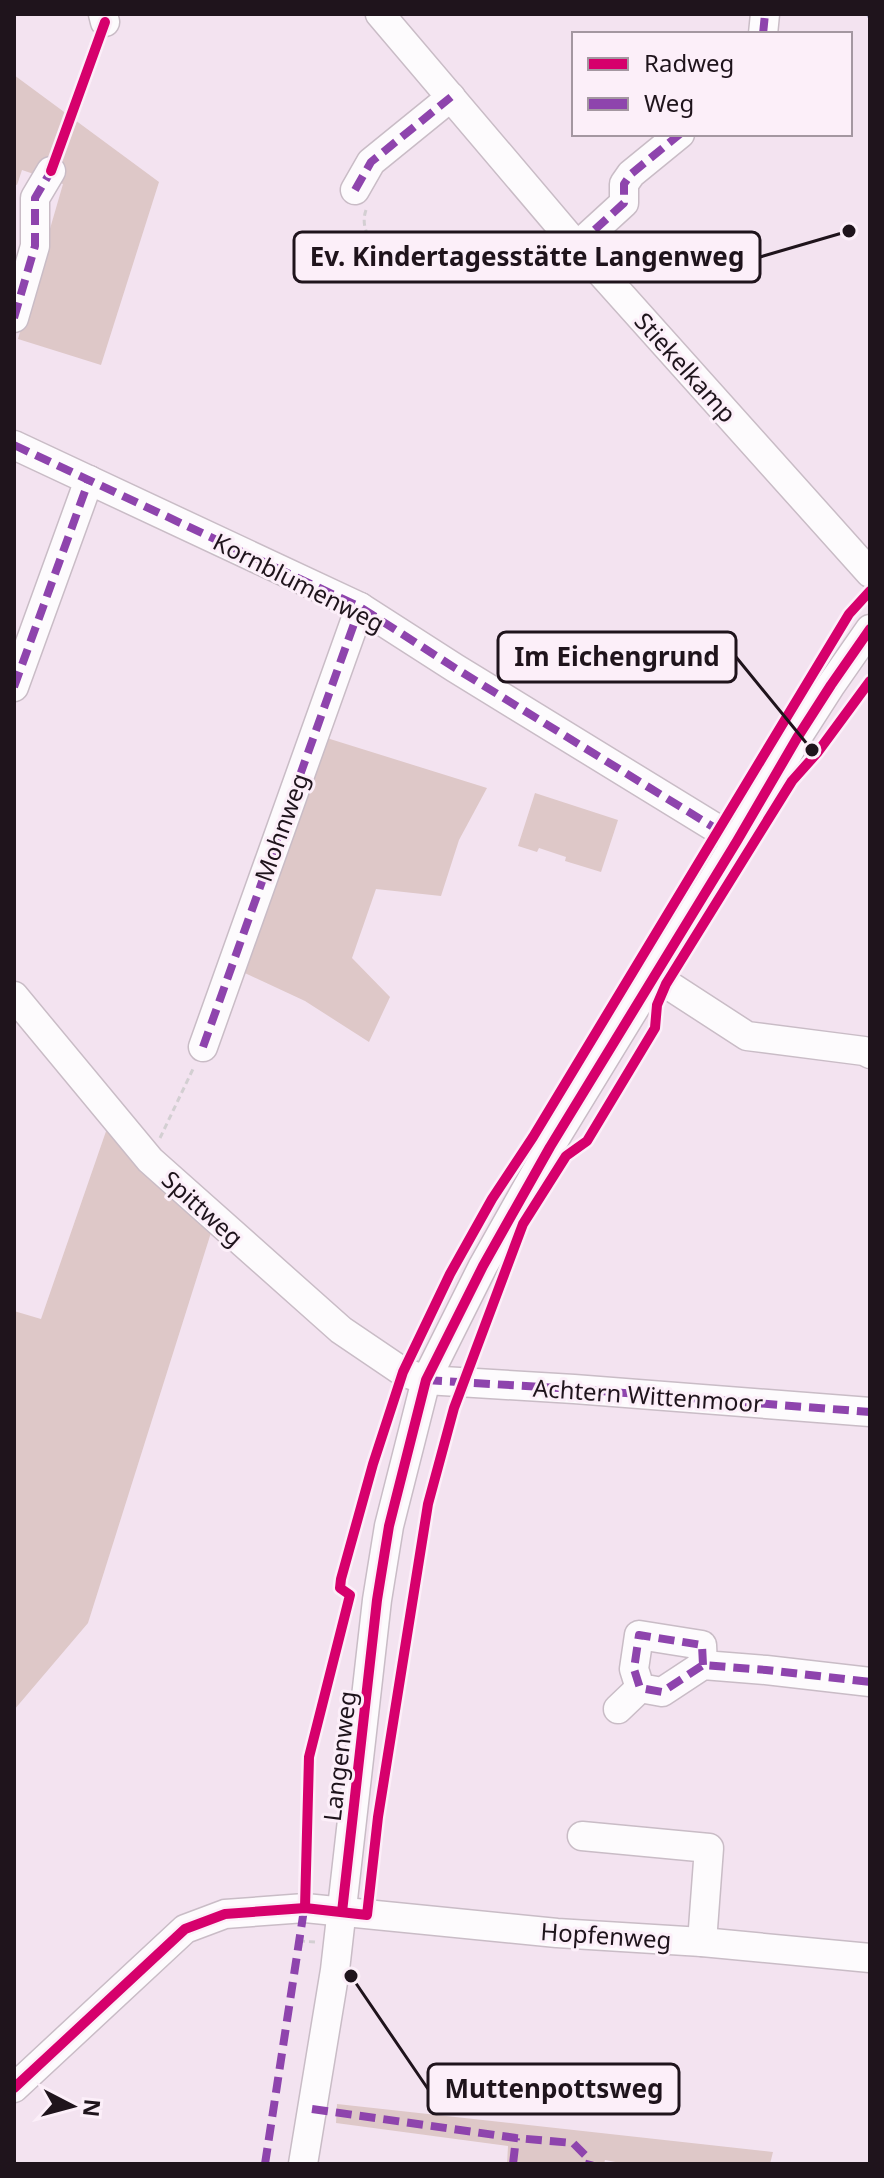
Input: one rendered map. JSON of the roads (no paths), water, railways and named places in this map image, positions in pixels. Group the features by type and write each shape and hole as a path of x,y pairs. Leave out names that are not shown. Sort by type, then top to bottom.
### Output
{"street":[{"name":"Stiekelkamp","path":"380,14 577,246 870,573"},
{"path":"361,198 371,162 451,97"},
{"path":"577,246 624,203 624,184 631,174 678,136"},
{"path":"14,318 35,246 35,198 51,171"},
{"name":"Kornblumenweg","path":"14,445 360,607 737,841"},
{"path":"14,687 89,480"},
{"name":"Mohnweg","path":"203,1047 360,607"},
{"name":"Langenweg","path":"303,2164 335,1970 379,1585 389,1526 426,1380 512,1212 805,725 870,629"},
{"path":"653,975 747,1036 870,1054"},
{"name":"Spittweg","path":"14,996 150,1160 341,1330 403,1372 426,1380"},
{"name":"Achtern Wittenmoor","path":"426,1380 870,1412"},
{"path":"640,1688 634,1669 639,1635 702,1645 703,1665"},
{"path":"640,1688 662,1692 703,1665 870,1682"},
{"path":"618,1709 640,1688"},
{"path":"582,1836 709,1848 702,1942"},
{"name":"Hopfenweg","path":"14,2088 185,1929 225,1914 305,1908 542,1932 702,1942 870,1958"}],"place":[{"name":"Ev. Kindertagesstätte Langenweg","path":"849,231"},
{"name":"Im Eichengrund","path":"812,750"},
{"name":"Muttenpottsweg","path":"351,1976"}]}
